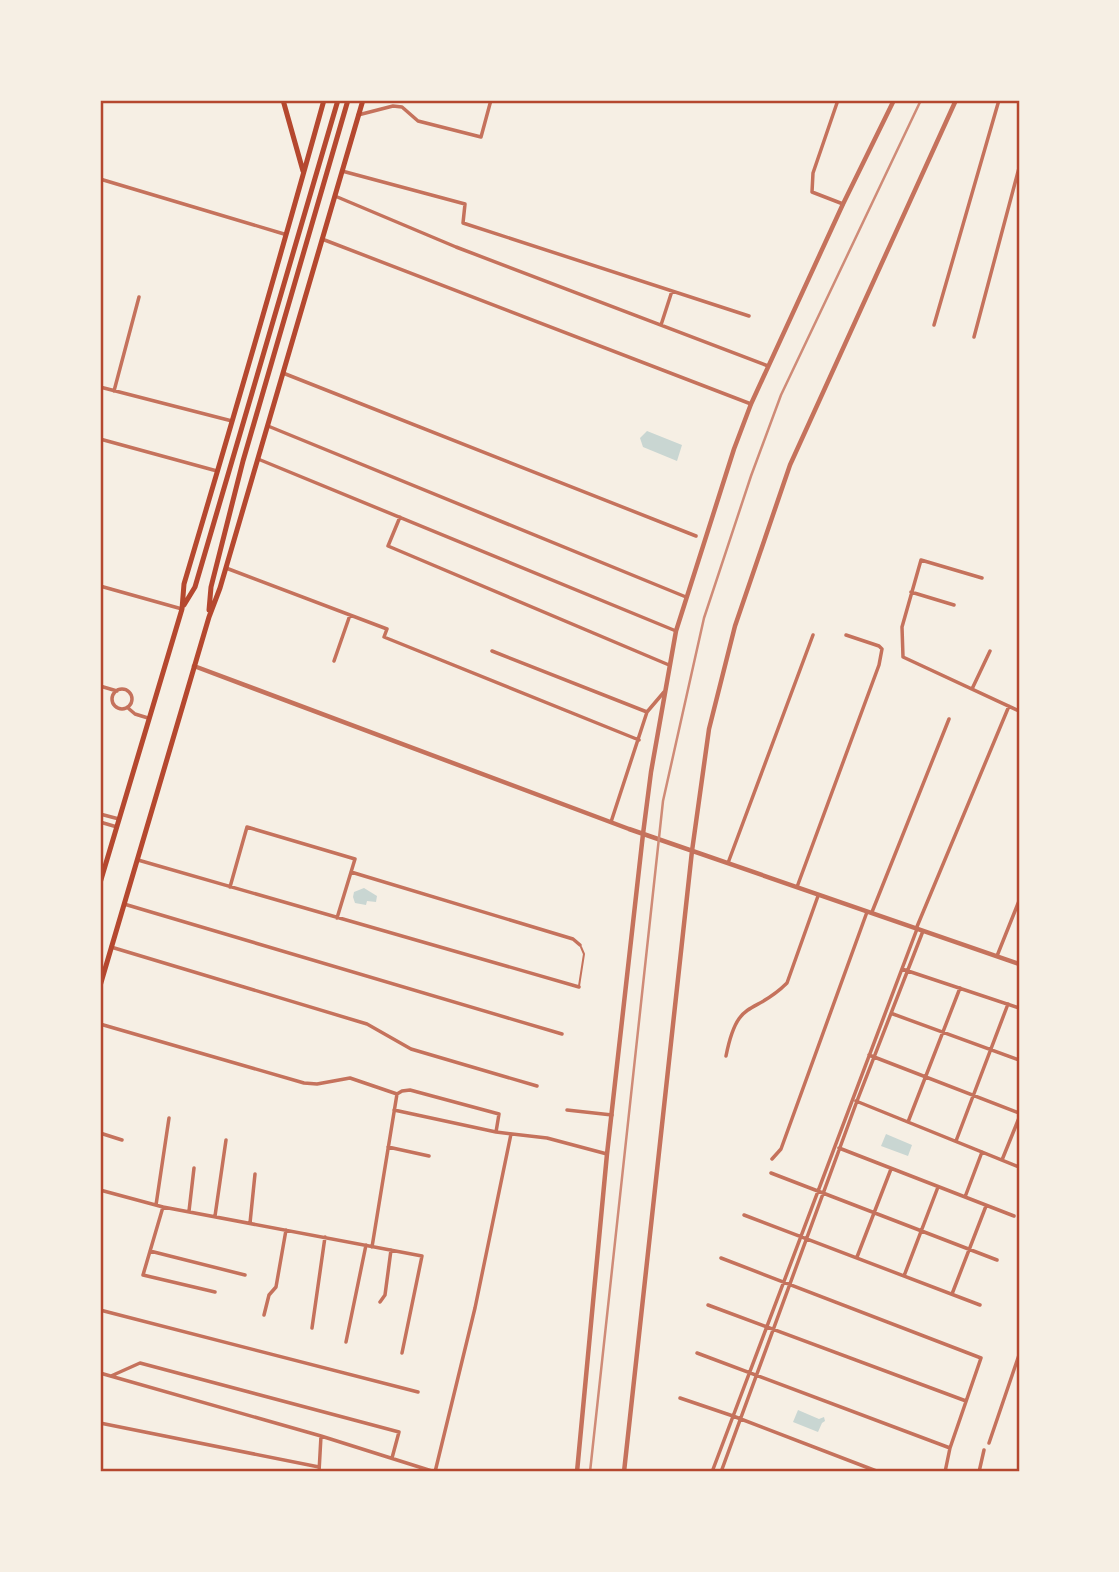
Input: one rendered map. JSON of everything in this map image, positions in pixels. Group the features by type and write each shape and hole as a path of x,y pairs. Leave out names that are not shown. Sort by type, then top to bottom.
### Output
{"highway":[{"path":"283,100 303,171"},
{"path":"100,883 182,609 184,584 324,100"},
{"path":"182,609 199,574 338,100"},
{"path":"209,617 211,587 243,461 348,100"},
{"path":"100,986 194,666 226,568 361,100"}],"street":[{"path":"359,113 393,106 402,107 418,121 481,137 491,100"},
{"path":"838,100 813,173 812,192 843,204"},
{"path":"577,1472 607,1154 643,834 676,631 751,404 894,100"},
{"path":"624,1472 692,851 709,729 735,626 790,466 956,100"},
{"path":"934,325 999,100"},
{"path":"974,337 1019,168"},
{"path":"342,171 465,204 463,223 749,316"},
{"path":"100,179 284,234"},
{"path":"335,196 456,247 768,366"},
{"path":"322,239 751,404"},
{"path":"661,324 672,290"},
{"path":"114,391 139,297"},
{"path":"283,373 696,536"},
{"path":"100,387 232,421"},
{"path":"268,425 686,597"},
{"path":"100,439 217,471"},
{"path":"258,459 676,631"},
{"path":"400,517 388,546 669,665"},
{"path":"982,578 922,560 902,627 903,657 1019,711"},
{"path":"226,568 387,629 384,636 639,740"},
{"path":"100,586 182,609"},
{"path":"911,592 954,605"},
{"path":"334,661 350,615"},
{"path":"727,863 813,635"},
{"path":"796,888 879,665 882,649 879,646 846,635"},
{"path":"492,650 647,712"},
{"path":"972,689 990,651"},
{"path":"194,666 643,834 1019,964"},
{"path":"100,687 119,709 128,708 135,714 148,718"},
{"path":"100,687 117,691 123,689 131,695 132,702 128,708"},
{"path":"112,699 117,691"},
{"path":"611,822 647,712 664,692"},
{"path":"721,1472 823,1194 869,1055 1009,706"},
{"path":"772,1159 781,1149 869,913 949,719"},
{"path":"100,814 119,819"},
{"path":"100,822 117,827"},
{"path":"230,887 247,827 355,859 338,918"},
{"path":"138,860 579,987"},
{"path":"352,872 573,939 580,945"},
{"path":"726,1056 731,1031 739,1016 787,983 818,896"},
{"path":"997,956 1019,901"},
{"path":"124,904 562,1034"},
{"path":"855,1100 893,1014 909,971 919,930"},
{"path":"111,947 367,1024 411,1049 537,1086"},
{"path":"902,968 1019,1008"},
{"path":"908,1122 960,988"},
{"path":"956,1141 1007,1004"},
{"path":"886,1011 1019,1060"},
{"path":"100,1024 304,1083 317,1084 351,1078 397,1094"},
{"path":"869,1055 1019,1115 1002,1160"},
{"path":"372,1247 397,1094 410,1090 499,1114 496,1132"},
{"path":"855,1100 1019,1167"},
{"path":"394,1110 496,1132 547,1138 607,1154"},
{"path":"567,1110 612,1115"},
{"path":"156,1205 170,1118"},
{"path":"100,1133 122,1140"},
{"path":"100,1373 435,1472 475,1308 511,1134"},
{"path":"215,1216 226,1140"},
{"path":"388,1147 429,1156"},
{"path":"837,1148 1014,1216"},
{"path":"712,1472 817,1192 837,1148"},
{"path":"965,1198 982,1152"},
{"path":"189,1212 194,1168"},
{"path":"857,1257 891,1169"},
{"path":"771,1173 997,1260"},
{"path":"250,1223 255,1174"},
{"path":"904,1276 938,1187"},
{"path":"100,1190 163,1207 422,1256 402,1353"},
{"path":"952,1294 986,1206"},
{"path":"163,1207 143,1275 215,1292"},
{"path":"744,1215 980,1305"},
{"path":"264,1315 269,1295 276,1287 286,1230"},
{"path":"312,1328 325,1237"},
{"path":"346,1342 366,1245"},
{"path":"380,1302 385,1294 391,1250"},
{"path":"150,1251 245,1275"},
{"path":"721,1258 981,1358 950,1448 945,1472"},
{"path":"708,1305 966,1401"},
{"path":"100,1310 418,1392"},
{"path":"697,1353 950,1448"},
{"path":"989,1443 1019,1355"},
{"path":"110,1376 140,1363 399,1432 392,1458"},
{"path":"680,1398 879,1472"},
{"path":"100,1423 319,1466"},
{"path":"319,1472 320,1436"},
{"path":"979,1472 984,1450"}],"lane":[{"path":"579,987 584,954 580,945"}],"shaded area":[{"path":"647,431 682,445 677,461 643,447 640,438"},
{"path":"364,888 377,896 376,902 367,901 366,905 355,903 354,892"},
{"path":"886,1134 912,1145 908,1156 881,1146"},
{"path":"798,1410 819,1419 824,1417 825,1421 818,1432 793,1422"}],"railway":[{"path":"590,1472 663,801 704,618 781,395 921,100"}]}
